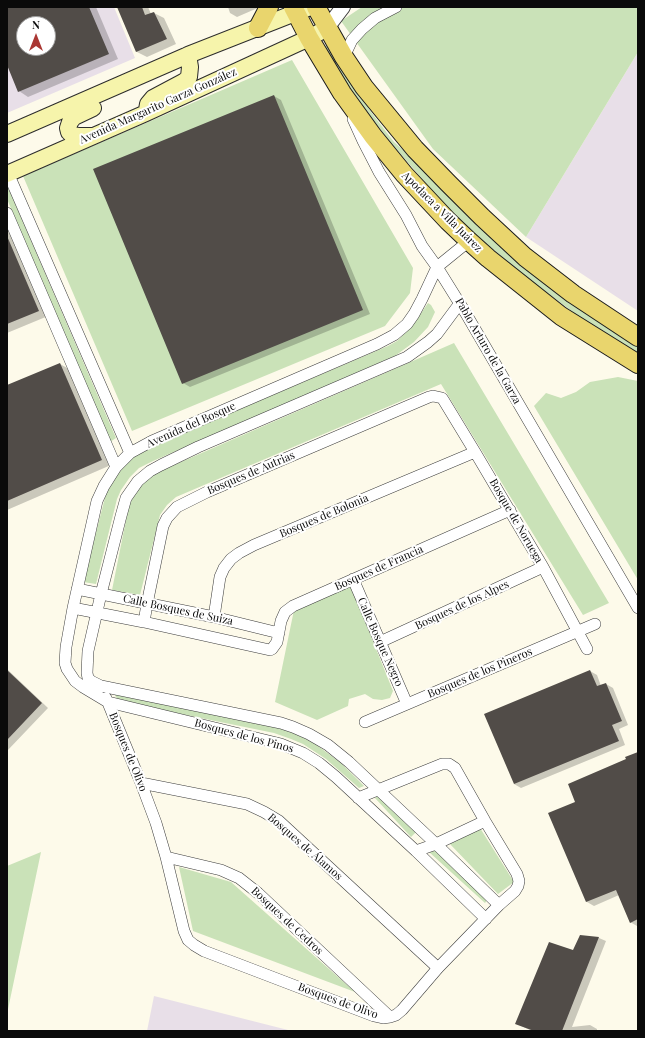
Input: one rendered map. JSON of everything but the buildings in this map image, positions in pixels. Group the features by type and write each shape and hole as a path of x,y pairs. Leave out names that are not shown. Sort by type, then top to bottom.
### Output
{"main road":[{"path":"258,28 269,7"},
{"path":"316,7 344,57 364,87 415,149 482,217 525,257 586,303 638,337"},
{"path":"7,134 148,72 258,28 300,9"},
{"name":"Apodaca a Villa Juárez","path":"300,9 309,38 342,92 373,136 404,174 448,221 488,258 561,316 638,364"},
{"name":"Avenida Margarito Garza González","path":"8,174 146,113 309,38 327,28"},
{"path":"146,113 148,104 153,98 185,82 189,77 190,67 188,55"},
{"path":"93,136 72,135 68,128 70,122 74,117 135,90 148,72"}],"street":[{"path":"327,28 343,7"},
{"path":"344,57 352,40 362,29 375,18 396,7"},
{"name":"Pablo Arturo de la Garza","path":"342,92 363,141 376,166 422,246 460,303 638,608"},
{"path":"8,174 130,454"},
{"path":"7,213 116,467"},
{"path":"437,267 469,242"},
{"name":"Avenida del Bosque","path":"70,674 65,663 65,656 77,589 97,502 104,486 116,467 130,454 160,438 377,344 394,335 407,324 414,314 437,267"},
{"name":"Avenida del Bosque","path":"88,678 86,668 88,651 101,594 126,498 138,481 150,470 161,464 407,357 437,334 460,303"},
{"name":"Bosques de Autrias","path":"144,622 163,526 167,518 177,508 207,492 429,397 438,397"},
{"name":"Bosque de Noruega","path":"438,397 442,398 476,452 543,567 587,649"},
{"name":"Bosques de Bolonia","path":"214,618 220,577 224,568 239,553 254,545 476,452"},
{"name":"Bosques de Francia","path":"272,649 277,642 280,621 285,612 293,606 510,510"},
{"name":"Bosques de los Alpes","path":"380,642 543,567"},
{"name":"Calle Bosque Negro","path":"353,579 407,704"},
{"name":"Calle Bosques de Suiza","path":"77,589 278,633"},
{"name":"Calle Bosques de Suiza","path":"73,608 144,622 267,650 272,649"},
{"name":"Bosques de los Pineros","path":"365,722 595,624"},
{"name":"Bosques de los Pinos","path":"70,674 83,687 108,702 280,744 303,753 319,763 336,777 416,851 486,919"},
{"name":"Bosques de los Pinos","path":"88,678 95,684 101,686 281,723 293,726 309,734 328,745 349,762 499,905"},
{"name":"Bosques de Olivo","path":"101,686 156,823 184,931 188,940 204,951 374,1016 390,1017 396,1015 402,1010 438,968 515,890 519,881 517,874 455,768 449,764 442,764 358,798"},
{"name":"Bosques de Álamos","path":"141,783 247,804 264,812 278,821 438,968"},
{"path":"416,851 436,844 485,821"},
{"name":"Bosques de Cedros","path":"166,857 221,870 239,878 254,889 390,1017"}],"shaded area":[{"path":"7,7 114,7 135,58 7,113"},
{"path":"638,52 638,311 526,237"},
{"path":"154,996 292,1031 147,1031"}],"green space":[{"path":"362,7 638,7 638,52 526,237 433,149 341,21"},
{"path":"327,45 345,75 394,142 416,161 448,196 492,239 544,281 638,344 638,356 585,321 522,274 473,232 437,196 391,143 371,117 344,79 325,46"},
{"path":"292,60 413,268 410,293 385,326 132,431 23,176"},
{"path":"7,185 116,438 110,442 7,199"},
{"path":"428,303 435,312 428,327 414,342 395,356 139,468 130,477 117,499 96,584 83,582 106,494 114,478 134,455 388,346 397,341 413,325"},
{"path":"454,343 609,603 583,615 441,384 176,497 167,505 160,515 140,595 112,590 129,505 138,489 145,481 158,472"},
{"path":"618,377 638,381 638,580 534,406 546,393 561,398 576,392 590,382"},
{"path":"350,584 393,691 390,698 382,700 373,699 365,694 349,699 348,706 317,720 275,702 294,610"},
{"path":"114,693 275,727 294,733 314,743 341,763 364,786 359,788 326,759 303,744 291,739 274,733 118,701"},
{"path":"379,795 416,832 411,837 375,798"},
{"path":"480,828 514,882 498,894 449,843"},
{"path":"433,849 488,899 485,903 429,852"},
{"path":"41,852 7,1014 7,866"},
{"path":"179,867 231,882 355,992 193,931"}]}
